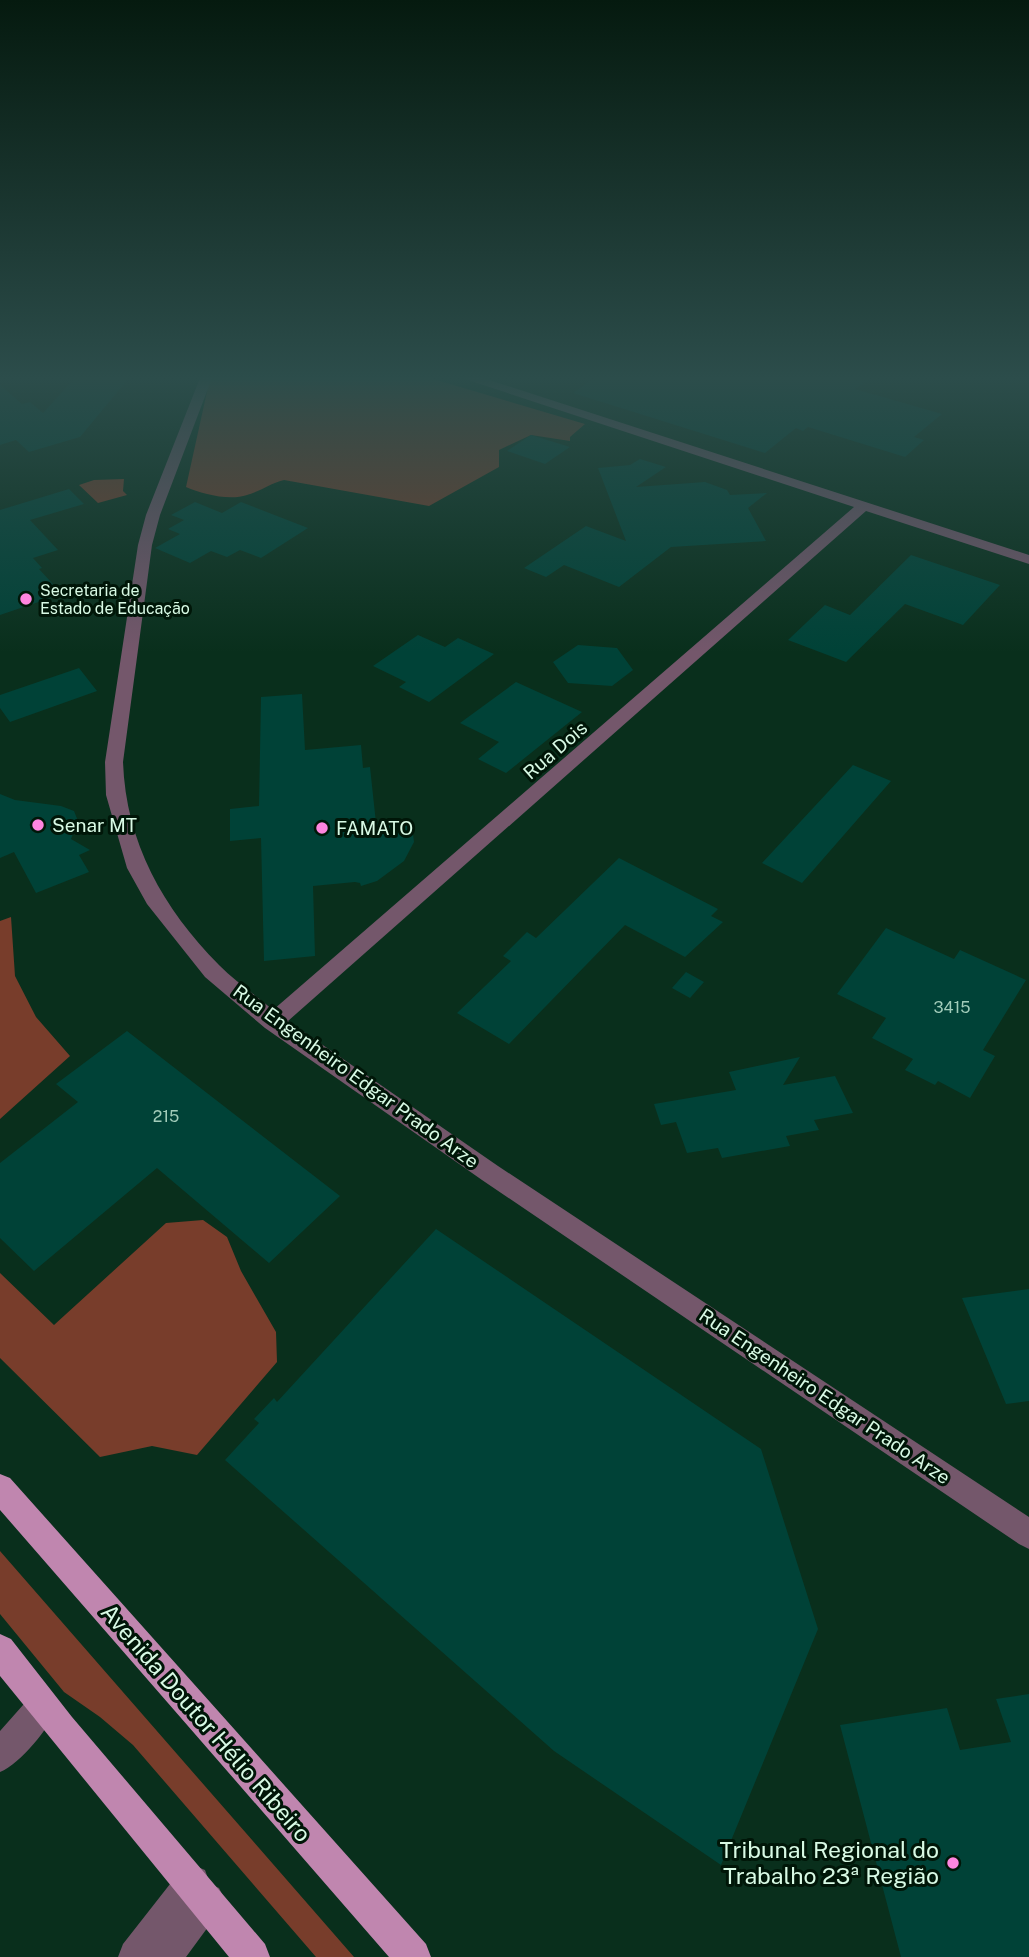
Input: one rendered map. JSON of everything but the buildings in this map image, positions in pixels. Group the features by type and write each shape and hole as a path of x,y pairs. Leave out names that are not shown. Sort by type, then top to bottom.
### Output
{"main road":[{"name":"Avenida Doutor Hélio Ribeiro","path":"0,1488 413,1957"},
{"path":"0,1650 42,1707 200,1891 252,1957"}],"street":[{"name":"Rua Engenheiro Edgar Prado Arze","path":"171,469 145,545 141,592 119,716 114,762 115,795 137,868 154,899 212,971 273,1022 491,1173 1029,1534"},
{"path":"749,469 1029,560"},
{"name":"Rua Dois","path":"273,1022 863,507"},
{"path":"0,1756 42,1707"},
{"path":"136,1957 200,1891"},
{"path":"164,1957 200,1891"}],"shaded area":[{"path":"190,469 495,469 429,506 284,480 240,497 224,497 186,487"},
{"path":"124,479 123,491 127,495 98,503 79,485 94,480"},
{"path":"11,917 15,976 36,1017 70,1056 0,1119 0,921"},
{"path":"203,1220 227,1237 241,1271 276,1332 277,1362 197,1455 152,1446 100,1457 0,1358 0,1273 54,1325 166,1223"},
{"path":"0,1551 354,1957 316,1957 133,1745 100,1717 64,1692 0,1614"}],"place":[{"name":"Secretaria de Estado de Educação","path":"26,599"},
{"name":"Senar MT","path":"38,825"},
{"name":"FAMATO","path":"322,828"},
{"name":"Tribunal Regional do Trabalho 23ª Região","path":"953,1863"}]}
